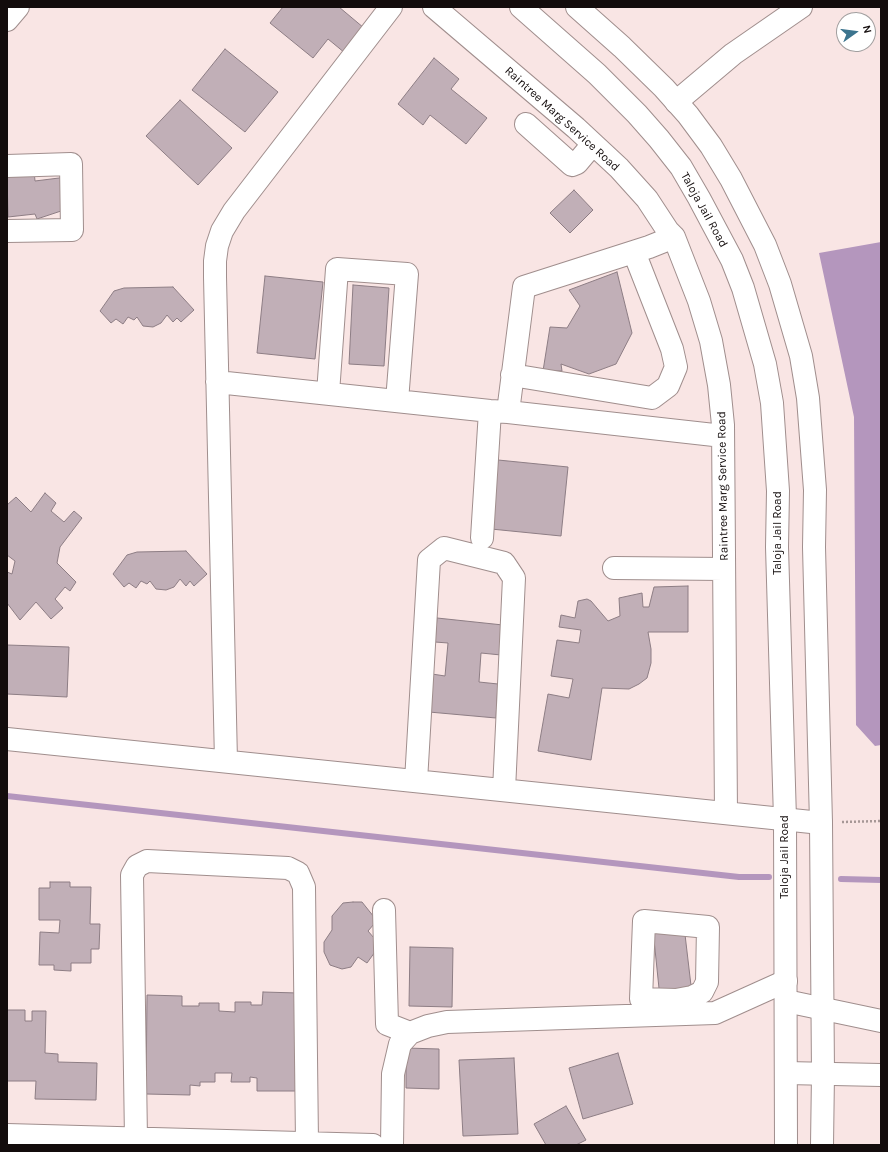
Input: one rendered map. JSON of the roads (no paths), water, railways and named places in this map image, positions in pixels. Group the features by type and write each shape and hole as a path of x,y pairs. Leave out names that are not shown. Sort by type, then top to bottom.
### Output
{"street":[{"path":"7,20 18,7"},
{"path":"226,761 217,382 216,246 222,231 234,211 391,7"},
{"name":"Raintree Marg Service Road","path":"434,7 593,144 619,168 647,198 674,238 699,301 711,341 724,425 726,813"},
{"name":"Taloja Jail Road","path":"521,7 597,74 637,114 681,167 732,260 743,288 765,364 772,403 778,491 777,547 785,819 786,1145"},
{"path":"577,7 622,47 664,88 711,146 750,214 778,275 801,356 808,398 815,490 814,547 821,823 823,1074 822,1145"},
{"path":"676,102 733,54 800,7"},
{"path":"526,124 572,165 577,163 593,144"},
{"path":"7,166 71,164 72,230 7,231"},
{"path":"482,538 499,411 512,375 524,287 674,238"},
{"path":"512,375 652,398 668,386 676,367 672,349 634,252"},
{"path":"329,387 337,269 407,274 398,394"},
{"path":"217,382 329,387 398,394 499,411 723,436"},
{"path":"416,781 429,560 444,548 504,563 514,578 504,790"},
{"path":"614,568 724,569"},
{"path":"7,739 821,823"},
{"path":"136,1139 132,875 137,866 147,861 288,868 298,873 304,887 307,1143"},
{"path":"384,910 388,1024 410,1034"},
{"path":"392,1145 393,1074 400,1044 410,1034 428,1026 447,1022 651,1007 716,1013 786,991 822,1009 881,1021"},
{"path":"786,1073 881,1076"},
{"path":"7,1135 373,1145"}],"waterway":[{"path":"7,796 739,877 769,877"},
{"path":"841,879 881,880"}]}
